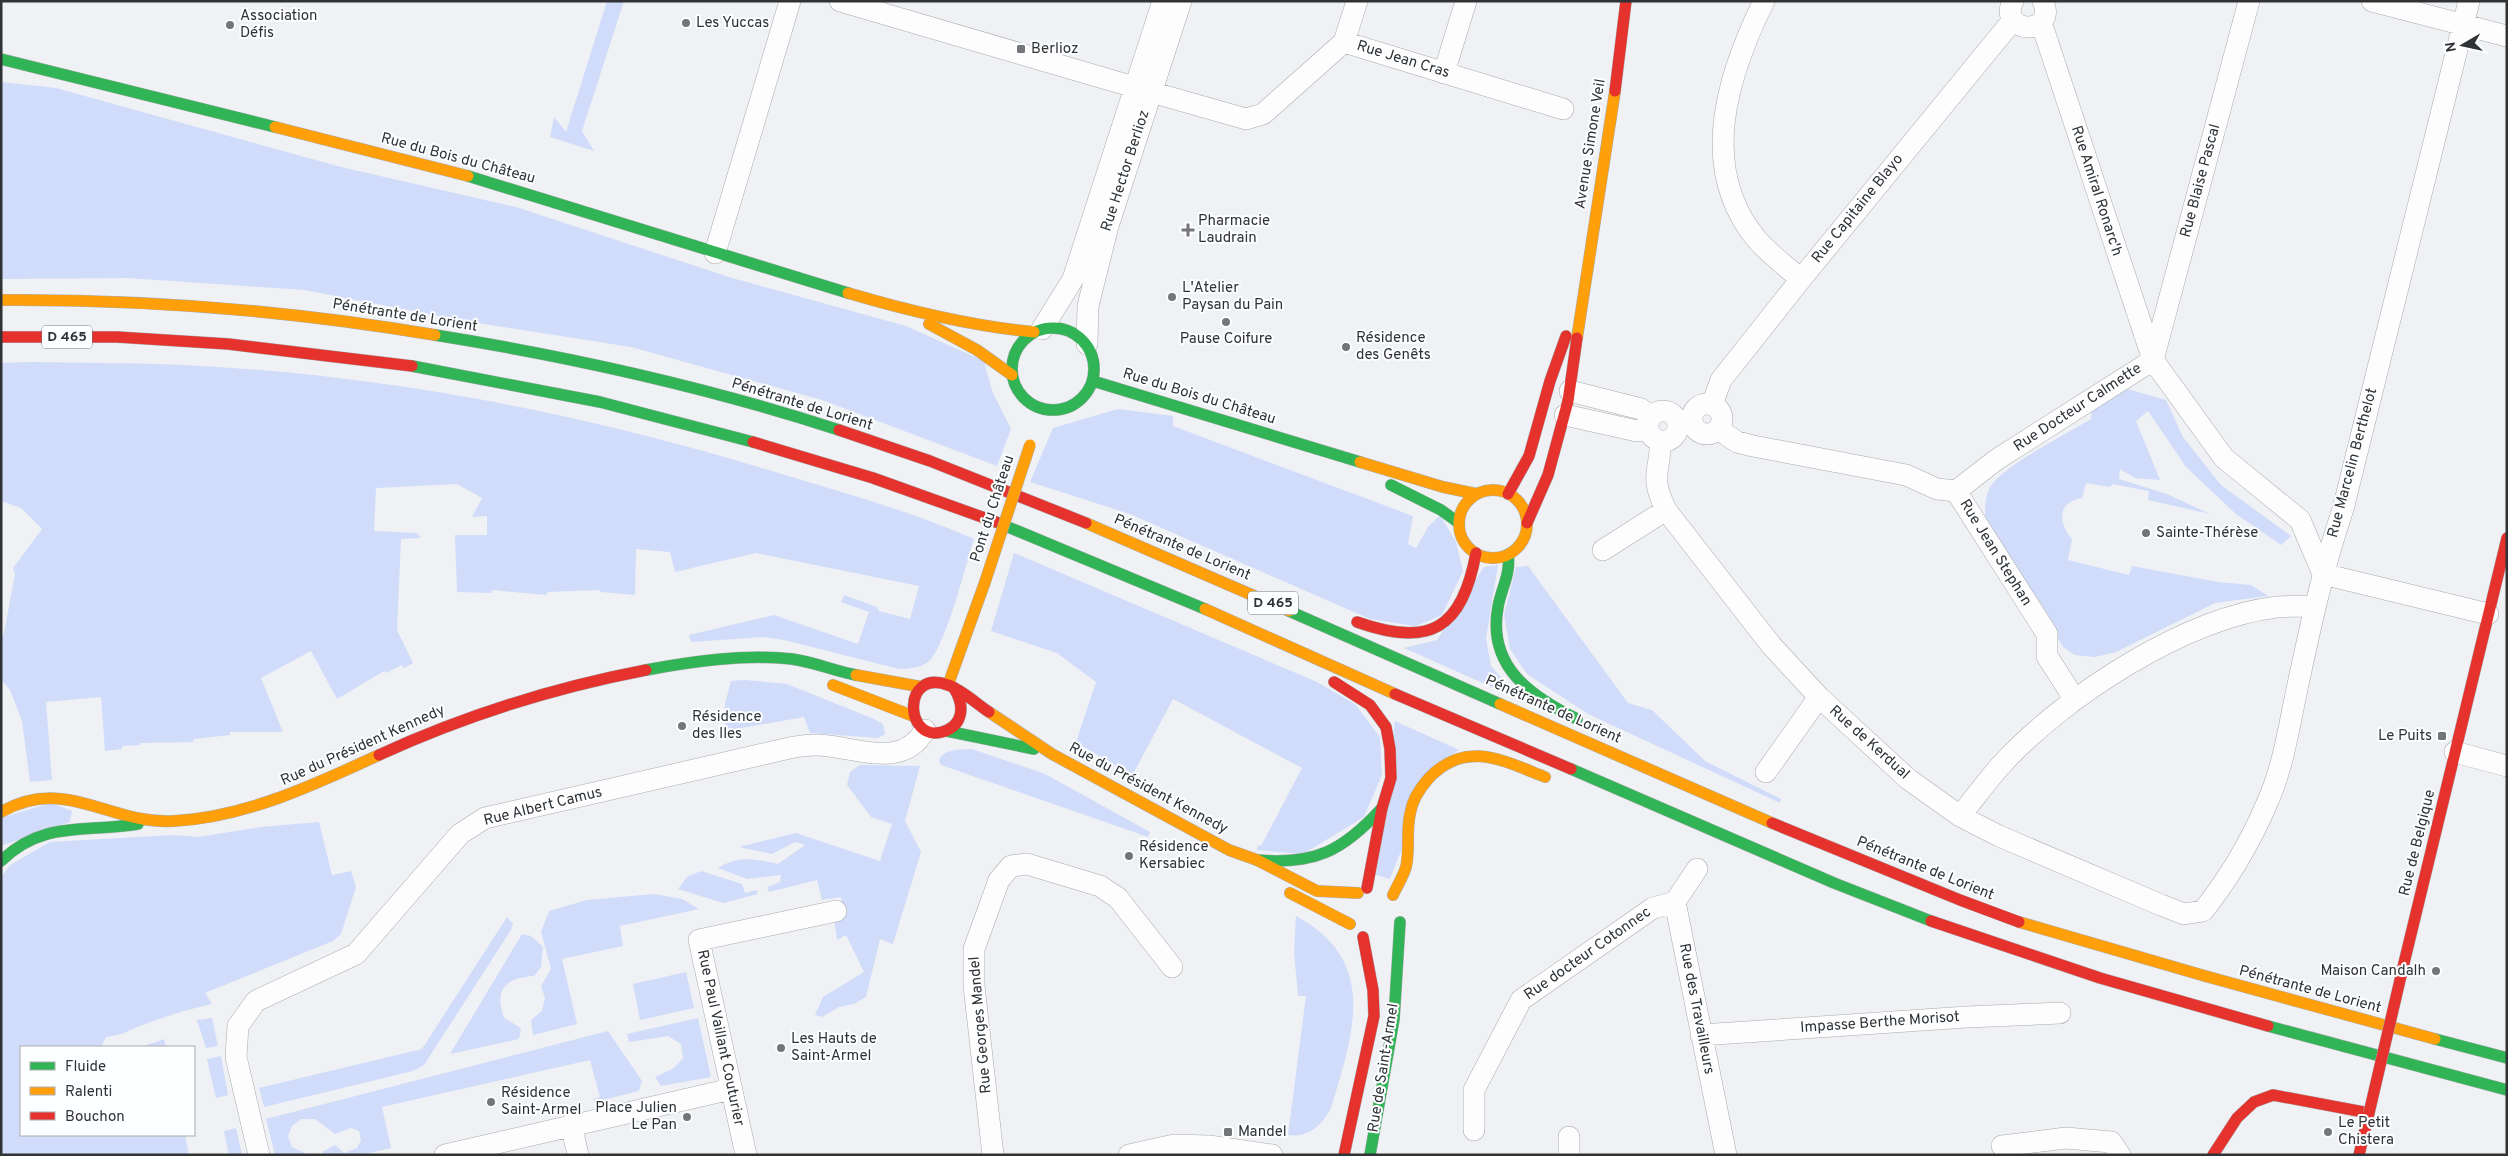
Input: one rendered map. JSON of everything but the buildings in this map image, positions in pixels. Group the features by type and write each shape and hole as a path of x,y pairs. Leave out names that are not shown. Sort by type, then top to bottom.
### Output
{"main road":[{"name":"Avenue Simone Veil","path":"1527,523 1548,475 1570,391 1583,290 1621,55 1626,1"},
{"name":"Rue du Bois du Château","path":"1,59 494,182 715,253 902,310 991,328 1038,330"},
{"name":"Avenue Simone Veil","path":"1508,494 1526,466 1539,431 1554,368 1583,290"},
{"name":"Pénétrante de Lorient","path":"1,300 49,299 216,309 310,318 516,349 618,370 822,425 991,484 1394,656 1741,810 1965,902 2096,946 2323,1010 2507,1058"},
{"name":"Rue du Bois du Château","path":"902,310 978,350 1012,375"},
{"path":"1054,327 1078,335 1087,344 1094,362 1093,381 1081,400 1072,406 1038,412 1021,395 1012,375 1013,362 1017,350 1024,339 1038,330 1054,327"},
{"name":"D 465","path":"1,337 132,338 315,353 408,366 608,403 710,430 876,479 980,516 1140,580 1392,692 1863,895 1991,944 2108,982 2316,1040 2507,1090"},
{"name":"Rue du Bois du Château","path":"1093,381 1443,487 1477,494"},
{"name":"Pont du Château","path":"952,688 1033,431"},
{"name":"Rue du Bois du Château","path":"1296,442 1417,497 1459,523"},
{"path":"876,479 1021,546"},
{"path":"991,484 1132,530"},
{"path":"1488,490 1508,494 1524,509 1527,523 1523,542 1508,555 1491,558 1476,553 1465,544 1459,523 1466,504 1477,494 1488,490"},
{"name":"Rue de Belgique","path":"2359,1155 2488,614 2506,546"},
{"path":"1347,618 1381,632 1400,635 1417,635 1433,629 1449,619 1461,605 1474,572 1476,553"},
{"path":"1508,555 1509,570 1498,609 1496,641 1500,657 1525,687 1546,704 1585,722"},
{"name":"Rue du Président Kennedy","path":"1,812 13,802 38,797 66,798 150,821 199,819 247,809 290,795 460,720 530,697 650,667 738,659 788,658 883,682 922,687"},
{"name":"Rue du Président Kennedy","path":"738,659 791,668 808,675"},
{"path":"1319,676 1344,686 1370,705 1386,727 1390,749 1391,778 1382,808 1385,899 1389,936"},
{"path":"826,682 940,733 954,726 962,713 962,704 952,688 935,682 922,687 913,700 919,723"},
{"name":"Rue du Président Kennedy","path":"952,688 1052,754 1230,850 1257,860 1318,891 1385,899"},
{"name":"Rue du Président Kennedy","path":"947,731 1011,742 1052,754"},
{"path":"1350,924 1349,907 1385,899 1406,867 1410,812 1418,790 1432,774 1447,764 1475,755 1504,761 1560,784"},
{"path":"1257,860 1284,864 1301,862 1337,849 1353,839 1382,808"},
{"path":"1,861 7,854 28,839 48,831 72,828 123,827 150,821"},
{"path":"1820,830 1965,902"},
{"name":"Rue du Président Kennedy","path":"1230,850 1266,878"},
{"path":"1814,887 1858,904 1991,944"},
{"path":"1281,888 1350,924"},
{"name":"Rue de Saint-Armel","path":"1370,1155 1394,1019 1385,899"},
{"name":"Rue de Saint-Armel","path":"1344,1155 1350,1117 1367,1052 1374,998 1367,939 1350,924"},
{"path":"2213,1155 2237,1118 2254,1102 2273,1095 2369,1113"}],"street":[{"path":"715,253 790,1"},
{"name":"Rue Jean Cras","path":"840,1 1246,119 1263,114 1344,42 1563,109"},
{"name":"Rue Hector Berlioz","path":"1087,344 1088,306 1164,1"},
{"name":"Rue Hector Berlioz","path":"1038,330 1073,279 1143,89 1180,1"},
{"path":"1344,42 1357,1"},
{"path":"1444,73 1466,1"},
{"path":"1764,1 1737,64 1726,101 1722,140 1726,170 1734,201 1758,240 1801,279"},
{"name":"Rue Blaise Pascal","path":"2153,360 2249,1"},
{"path":"2372,1 2507,36"},
{"name":"Rue Marcelin Berthelot","path":"2203,910 2217,893 2246,846 2268,802 2282,756 2322,574 2343,509 2469,1"},
{"path":"2013,10 2023,27 2030,28 2042,12"},
{"name":"Rue Capitaine Blayo","path":"1701,415 1721,380 2013,10"},
{"name":"Rue Amiral Ronarc'h","path":"2042,12 2153,360"},
{"name":"Rue Docteur Calmette","path":"1956,491 2004,455 2153,360 2224,458 2300,520 2322,574"},
{"path":"1570,391 1641,409 1661,427"},
{"name":"Rue Jean Stephan","path":"1701,415 1719,410 1722,417 1718,429 1737,442 1906,475 1937,488 1956,491 2047,634 2047,656 2075,700"},
{"path":"1565,415 1637,431 1661,427 1701,415"},
{"name":"Rue de Kerdual","path":"1661,427 1656,472 1657,490 1666,510 1771,645 1819,697 1908,779 1960,816 2000,836 2161,906 2184,914 2203,910"},
{"path":"1603,550 1666,510"},
{"path":"2322,574 2488,614"},
{"path":"1960,816 2004,762 2075,700 2122,668 2160,646 2206,627 2276,607 2315,606"},
{"path":"1766,772 1819,697"},
{"name":"Rue Albert Camus","path":"259,1155 236,1057 238,1026 256,1001 356,954 460,834 485,818 794,747 827,745 884,755 903,751 919,741 919,723"},
{"path":"2455,752 2507,766"},
{"name":"Rue Georges Mandel","path":"993,1155 974,986 974,949 999,880 1011,866 1027,864 1100,886 1118,898 1172,967"},
{"path":"1674,902 1697,869"},
{"name":"Rue des Travailleurs","path":"1674,902 1726,1155"},
{"name":"Rue docteur Cotonnec","path":"1474,1130 1474,1090 1522,1000 1653,908 1674,902"},
{"name":"Rue Paul Vaillant Couturier","path":"746,1155 699,940 836,911"},
{"name":"Impasse Berthe Morisot","path":"1701,1035 1967,1017 2060,1013"},
{"path":"445,1155 571,1124 731,1089"},
{"path":"571,1124 578,1155"},
{"path":"2002,1146 2066,1138 2111,1142 2120,1155"},
{"path":"1129,1155 1174,1145 1208,1146 1272,1155"}],"shaded area":[{"path":"607,1 624,1 582,131 594,151 550,137 554,117 566,132"},
{"path":"1,82 56,88 341,167 516,207 732,278 906,326 984,361 992,391 1011,429 997,466 822,400 631,347 471,322 304,290 127,278 1,279"},
{"path":"51,362 187,365 272,371 357,380 526,408 693,448 876,502 974,539 948,624 935,654 928,662 921,666 899,669 784,640 763,637 691,642 689,635 774,615 858,644 869,612 841,602 844,595 877,607 879,611 910,619 919,586 756,553 675,572 670,552 636,549 635,595 601,592 600,590 547,592 547,595 492,590 491,593 457,592 455,535 487,535 487,516 472,517 482,498 457,484 376,488 374,531 417,533 421,538 401,539 397,630 413,663 404,668 402,665 386,673 384,671 337,699 311,651 261,678 283,732 230,732 230,735 194,739 193,742 140,743 140,745 122,746 122,749 105,751 101,697 46,702 52,780 30,782 22,721 10,690 1,679 1,638 4,633 15,574 13,568 42,529 21,508 1,501 1,363"},
{"path":"2124,388 2166,400 2183,437 2221,485 2291,536 2281,545 2236,514 2186,467 2148,411 2136,421 2160,480 2135,478 2120,469 2119,479 2167,494 2210,514 2148,500 2149,491 2112,484 2110,487 2086,483 2082,498 2068,504 2062,514 2064,526 2072,539 2068,560 2129,575 2132,566 2218,582 2251,585 2268,596 2215,603 2116,652 2095,657 2075,655 2063,647 1986,520 1986,501 1989,489 2006,471 2035,451 2091,419 2092,408"},
{"path":"1118,409 1173,416 1173,426 1413,516 1408,544 1416,548 1428,527 1440,515 1456,542 1463,571 1442,615 1416,626 1370,619 1130,514 1030,482 1053,428"},
{"path":"1014,553 1317,682 1355,704 1380,737 1382,775 1364,817 1303,854 1256,850 1259,845 1261,846 1302,768 1173,699 1132,776 1076,742 1096,682 1057,653 991,631"},
{"path":"1498,565 1486,639 1491,666 1521,700 1404,648 1437,640 1484,567"},
{"path":"1528,566 1628,703 1652,710 1705,761 1781,799 1780,803 1588,714 1527,674 1510,649 1504,615 1516,567"},
{"path":"744,680 787,684 874,719 883,724 885,734 878,738 810,733 804,717 725,731 725,704 731,681"},
{"path":"1395,721 1459,750 1435,764 1390,879 1376,875"},
{"path":"972,749 1045,774 1150,832 1148,837 941,765 939,760 945,753 953,750"},
{"path":"860,765 920,766 905,821 921,852 893,944 880,939 866,997 854,1004 839,1007 822,1017 815,1015 823,997 864,972 846,935 837,940 834,918 844,916 841,897 822,900 817,880 769,892 767,887 780,882 781,875 747,879 718,868 733,861 747,859 778,864 805,845 795,842 772,854 739,847 796,833 880,861 892,824 871,817 847,785 850,772"},
{"path":"51,803 72,811 70,822 1,846 1,818"},
{"path":"319,822 332,875 351,871 356,887 341,934 333,941 205,993 212,1004 177,1013 122,1034 106,1037 102,1046 20,1046 20,1136 185,1136 189,1155 1,1155 1,877 10,865 50,842 172,835 199,837 261,827"},
{"path":"701,871 742,884 745,893 757,890 758,894 723,903 678,889 687,877"},
{"path":"654,894 682,899 699,909 620,926 623,946 562,959 577,1024 533,1035 531,1020 542,1011 545,998 541,986 551,969 541,932 549,911 587,900"},
{"path":"1296,916 1323,934 1340,955 1350,977 1353,1001 1352,1027 1347,1053 1331,1108 1314,1129 1302,1134 1288,1135 1306,996 1298,996 1294,952"},
{"path":"507,917 513,924 511,930 424,1065 413,1071 264,1107 259,1088 422,1049"},
{"path":"522,934 531,936 543,947 541,967 534,976 516,979 504,987 501,992 501,1008 504,1018 521,1028 519,1039 450,1054"},
{"path":"686,972 694,1008 640,1020 633,984"},
{"path":"212,1018 218,1046 206,1048 197,1020"},
{"path":"698,1018 711,1077 661,1086 655,1077 674,1068 683,1058 681,1044 668,1036 629,1042 627,1034"},
{"path":"608,1031 642,1081 639,1091 595,1102 593,1099 600,1097 590,1060 382,1107 391,1148 361,1155 325,1155 322,1152 335,1145 344,1153 357,1148 361,1140 359,1131 351,1128 335,1134 315,1119 301,1119 292,1126 288,1136 292,1147 309,1155 275,1155 266,1119"},
{"path":"164,1039 166,1046 144,1046"},
{"path":"221,1056 228,1095 216,1098 207,1059"},
{"path":"236,1128 242,1155 229,1155 224,1131"}],"traffic: fast":[{"path":"1,59 275,127"},
{"path":"468,176 848,293"},
{"path":"1045,328 1061,328 1076,335 1087,346 1094,361 1094,369 1091,385 1082,398 1061,410 1045,410 1030,403 1019,392 1012,377 1012,361 1019,346 1030,335 1045,328"},
{"path":"435,335 588,363 739,400 839,430"},
{"path":"412,366 600,402 753,442"},
{"path":"1093,381 1360,462"},
{"path":"1391,485 1441,510 1459,523"},
{"path":"996,522 1205,609"},
{"path":"1508,555 1507,575 1498,607 1496,628 1499,646 1506,662 1528,689 1543,700 1577,719"},
{"path":"1289,611 1500,704"},
{"path":"646,670 719,659 756,657 800,660 856,675"},
{"path":"947,731 1034,749"},
{"path":"1571,769 1834,883 1931,921"},
{"path":"1257,860 1296,860 1327,852 1341,845 1354,835 1382,808"},
{"path":"1,861 17,848 33,839 49,834 65,830 138,824"},
{"path":"1370,1155 1394,1019 1400,922"},
{"path":"2268,1026 2507,1090"},
{"path":"2435,1039 2507,1058"}],"traffic: slow":[{"path":"1577,338 1615,91"},
{"path":"275,127 468,176"},
{"path":"848,293 940,317 1034,332"},
{"path":"1,300 110,302 219,308 328,319 435,335"},
{"path":"929,324 977,350 1012,375"},
{"path":"985,582 1030,445"},
{"path":"1360,462 1443,487 1477,494"},
{"path":"1493,490 1506,493 1517,500 1524,511 1527,524 1524,537 1517,548 1506,555 1493,558 1480,555 1469,548 1462,537 1459,524 1462,511 1469,500 1480,493 1493,490"},
{"path":"1086,523 1289,611"},
{"path":"948,685 985,582"},
{"path":"1205,609 1395,694"},
{"path":"856,675 922,687"},
{"path":"833,685 913,716"},
{"path":"1500,704 1772,823"},
{"path":"989,712 1052,754 1229,850 1257,860 1317,891 1358,893"},
{"path":"1,812 24,802 46,798 88,804 129,816 151,820 174,821 201,818 227,813 279,798 379,755"},
{"path":"1393,895 1406,867 1411,809 1417,794 1429,778 1443,766 1457,759 1471,756 1486,757 1515,765 1545,777"},
{"path":"1290,893 1350,924"},
{"path":"2019,922 2205,976 2435,1039"}],"traffic: jam":[{"path":"1615,91 1626,1"},
{"path":"1508,494 1529,456 1550,381 1566,336"},
{"path":"1,337 117,337 228,344 412,366"},
{"path":"1527,523 1548,475 1568,401 1577,338"},
{"path":"839,430 930,461 1086,523"},
{"path":"753,442 873,478 996,522"},
{"path":"2404,963 2507,538"},
{"path":"1357,622 1382,630 1404,633 1423,632 1439,626 1451,615 1462,600 1470,579 1476,553"},
{"path":"379,755 444,727 510,704 577,685 646,670"},
{"path":"1334,682 1370,705 1386,727 1390,749 1391,778 1382,808 1367,888"},
{"path":"955,690 961,709 958,721 942,732 929,732 920,726 915,717 916,695 922,687 933,683 953,687 989,712"},
{"path":"1395,694 1571,769"},
{"path":"1772,823 1960,900 2019,922"},
{"path":"1931,921 2100,978 2268,1026"},
{"path":"1344,1155 1374,1016 1373,990 1363,937"},
{"path":"2369,1113 2404,963"},
{"path":"2213,1155 2237,1118 2254,1102 2273,1095 2369,1113 2359,1155"}],"place":[{"name":"Les Yuccas","path":"686,23"},
{"name":"Association Défis","path":"230,25"},
{"name":"Berlioz","path":"1021,49"},
{"name":"Pharmacie Laudrain","path":"1188,230"},
{"name":"L'Atelier Paysan du Pain","path":"1172,297"},
{"name":"Pause Coifure","path":"1226,322"},
{"name":"Résidence des Genêts","path":"1346,347"},
{"name":"Sainte-Thérèse","path":"2146,533"},
{"name":"Résidence des Iles","path":"682,726"},
{"name":"Le Puits","path":"2442,736"},
{"name":"Résidence Kersabiec","path":"1129,856"},
{"name":"Maison Candalh","path":"2436,971"},
{"name":"Les Hauts de Saint-Armel","path":"781,1048"},
{"name":"Résidence Saint-Armel","path":"491,1102"},
{"name":"Place Julien Le Pan","path":"687,1117"},
{"name":"Mandel","path":"1228,1132"},
{"name":"Le Petit Chistera","path":"2328,1132"}]}
